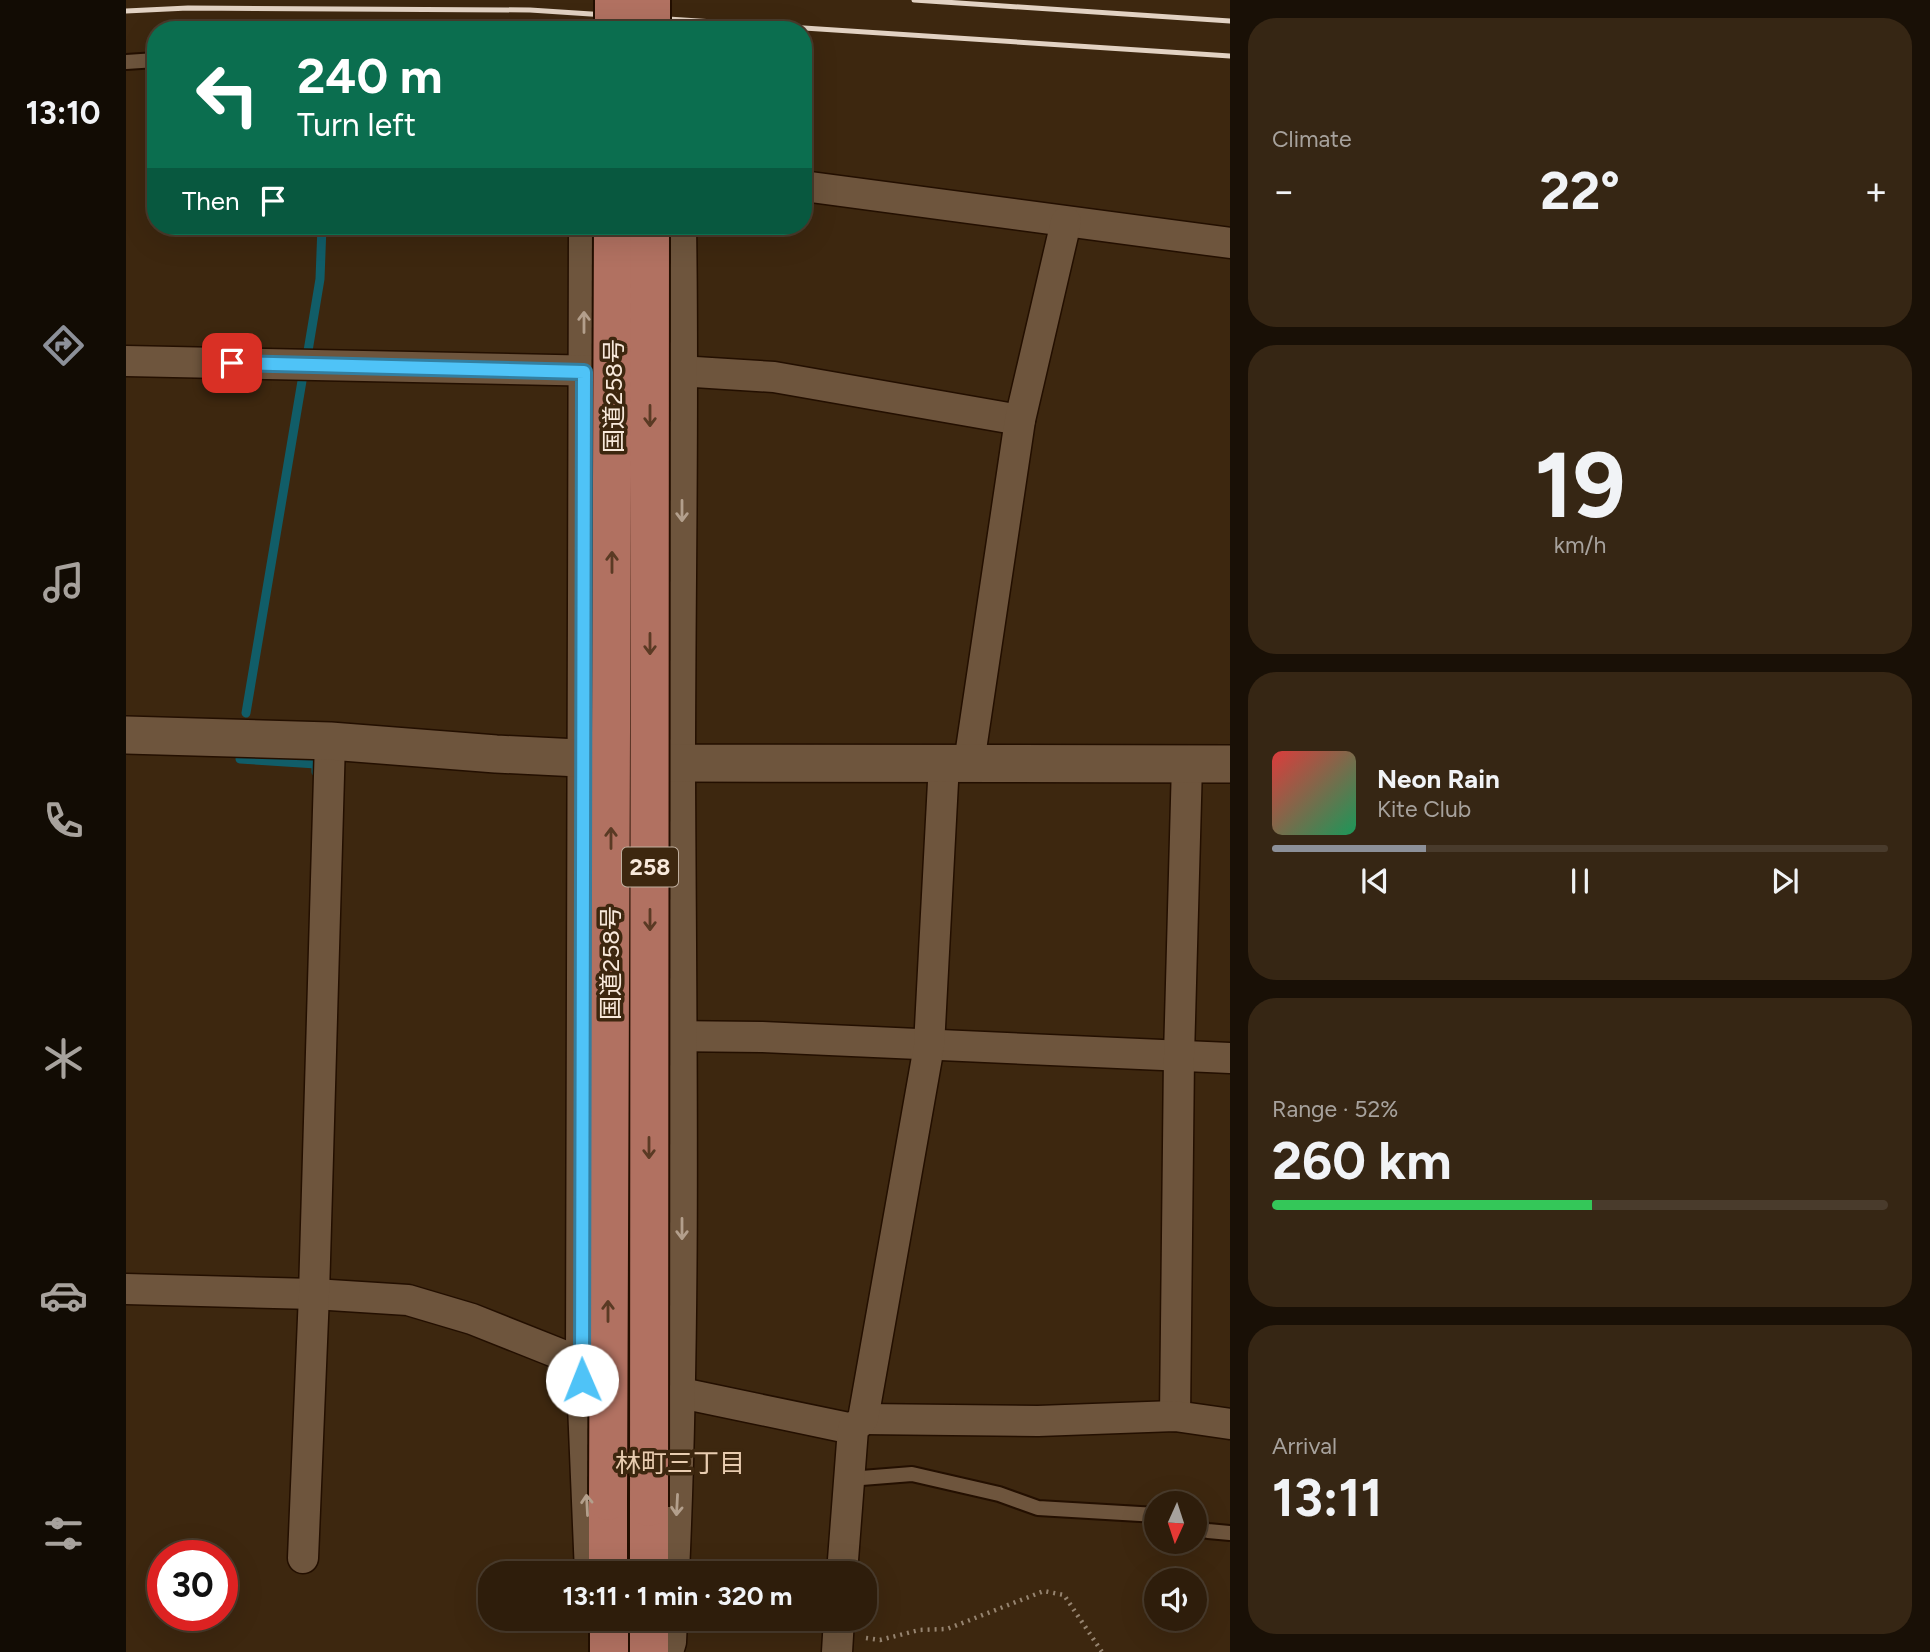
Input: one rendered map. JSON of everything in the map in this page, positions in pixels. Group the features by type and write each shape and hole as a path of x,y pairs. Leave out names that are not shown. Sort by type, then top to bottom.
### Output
{"highway":[{"path":"614,0 614,21"},
{"path":"651,0 651,21"},
{"name":"国道258号","path":"608,1561 613,235"},
{"name":"国道258号","path":"649,1561 650,235"},
{"path":"608,1631 609,1652"},
{"path":"649,1631 649,1652"}],"street":[{"path":"812,188 1230,243"},
{"path":"843,1561 849,1479 858,1424 929,1046 957,763 1020,419 1066,222"},
{"path":"584,235 583,758 574,1035 581,1357 590,1561"},
{"path":"674,1561 681,1393 683,1036 680,763 681,235"},
{"path":"126,361 390,365 584,372 682,370 774,377 1020,419"},
{"path":"126,735 330,741 496,754 680,763 1230,765"},
{"path":"303,1558 314,1294 330,741"},
{"path":"1175,1416 1179,1056 1187,764"},
{"path":"574,1035 762,1037 1230,1058"},
{"path":"126,1289 314,1294 408,1300 472,1320 565,1356 581,1357"},
{"path":"681,1393 858,1424 1175,1416 1230,1424"},
{"path":"593,1631 594,1652"},
{"path":"668,1652 671,1631"}],"lane":[{"path":"126,62 147,61"},
{"path":"849,1479 912,1474 999,1494 1038,1508 1144,1515"},
{"path":"1208,1531 1230,1533"}],"path":[{"path":"838,1634 880,1640 919,1630 947,1629 1044,1591 1064,1595 1102,1652"}],"waterway":[{"path":"308,351 320,279 322,235"},
{"path":"246,713 303,375"},
{"path":"240,759 316,764 316,772"}],"railway":[{"path":"914,0 1230,21"},
{"path":"126,11 188,8 530,10 697,21"},
{"path":"812,29 1230,56"}],"district":[{"name":"林町三丁目","path":"680,1463"}],"route":[{"path":"232,363 584,372 582,1380"}]}
